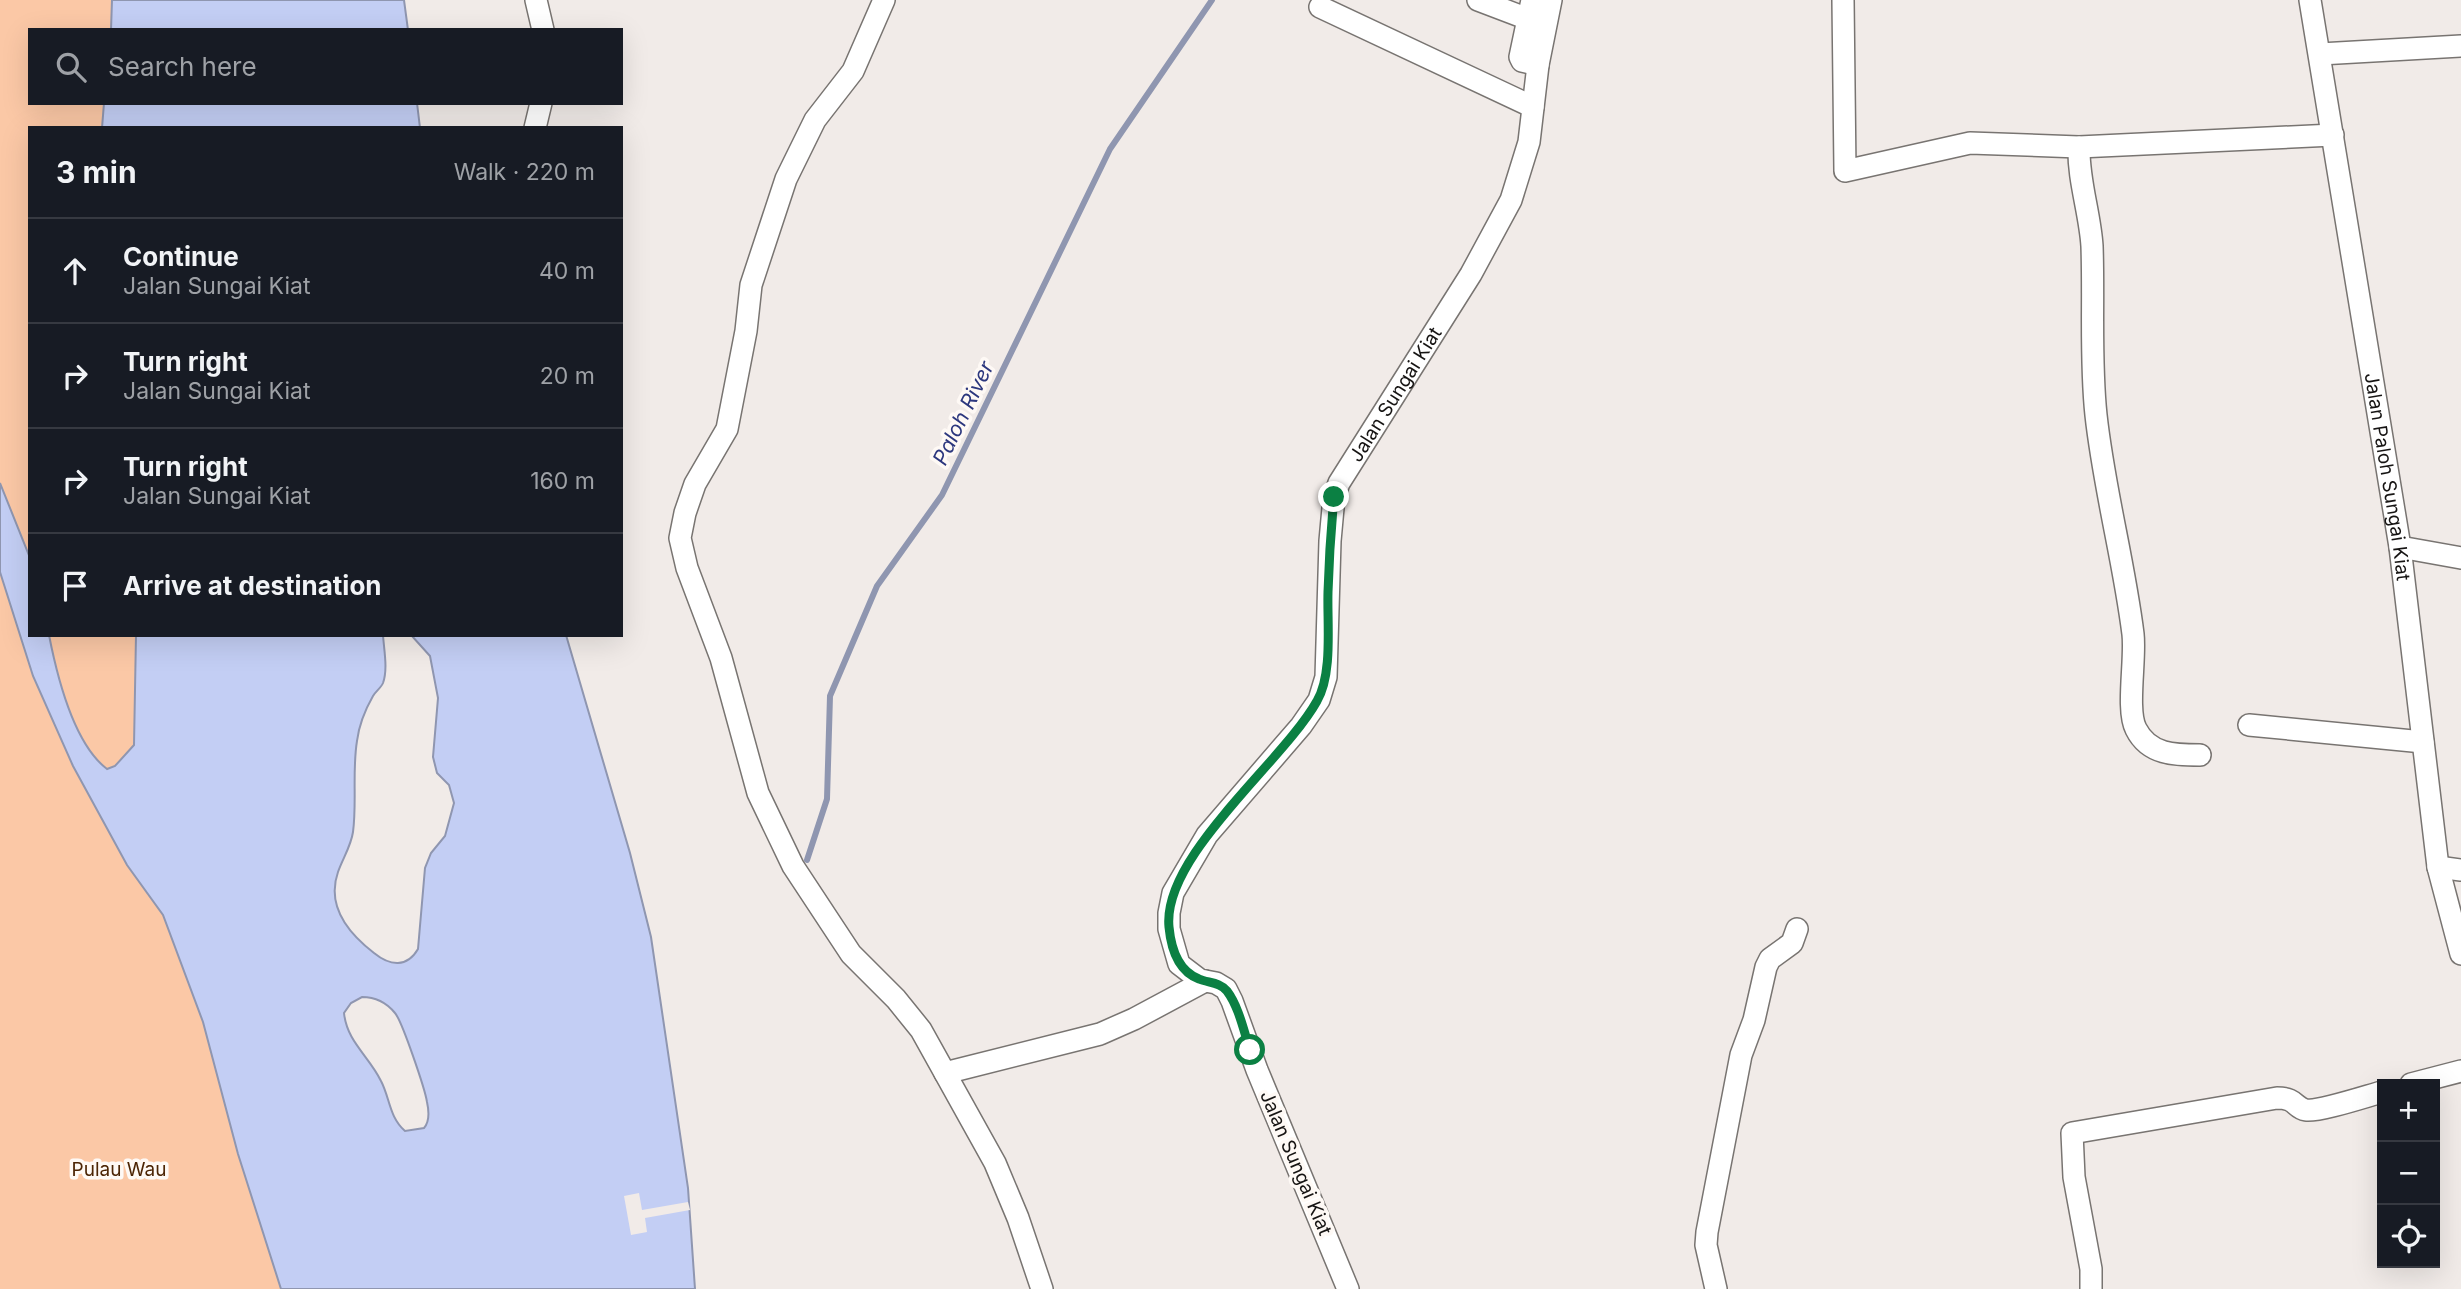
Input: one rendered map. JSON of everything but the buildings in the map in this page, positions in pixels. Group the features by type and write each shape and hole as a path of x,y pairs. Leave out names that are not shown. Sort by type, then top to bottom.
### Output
{"street":[{"path":"536,0 543,28"},
{"path":"884,0 852,71 815,120 786,179 751,285 746,331 727,429 695,484 680,538 687,568 721,658 758,793 793,866 851,954 896,999 921,1030 995,1163 1018,1218 1042,1289"},
{"path":"1478,0 1530,9 1520,57 1522,61 1538,65"},
{"name":"Jalan Sungai Kiat","path":"1348,1289 1257,1070 1232,1001 1226,989 1190,974 1178,964 1169,929 1169,913 1173,893 1207,835 1301,726 1319,699 1326,677 1329,541 1334,497 1339,483 1471,274 1511,200 1529,142 1538,65 1551,0"},
{"path":"1843,0 1845,171 1970,143 2079,146 2333,135"},
{"name":"Jalan Paloh Sungai Kiat","path":"2310,0 2400,547 2438,867 2461,954"},
{"path":"1320,7 1533,107"},
{"path":"2320,54 2461,46"},
{"path":"535,126 541,105"},
{"path":"2079,146 2079,164 2091,232 2092,357 2096,417 2134,638 2132,711 2135,727 2145,741 2157,750 2172,755 2200,755"},
{"path":"2400,547 2461,558"},
{"path":"2249,725 2423,742"},
{"path":"2438,867 2461,870"},
{"path":"1716,1289 1706,1245 1707,1232 1741,1055 1754,1020 1766,967 1770,959 1792,943 1797,929"},
{"path":"945,1073 1100,1034 1205,981"},
{"path":"2430,1079 2461,1071"},
{"path":"2091,1289 2091,1269 2074,1177 2071,1133 2277,1098 2287,1098 2300,1107 2312,1110 2377,1093"}],"green space":[{"path":"0,0 112,0 111,28 28,28 28,105 104,105 102,126 28,126 28,553 0,483"},
{"name":"Pulau Wau","path":"0,572 73,766 127,865 163,915 203,1022 238,1154 281,1289 0,1289"},
{"path":"49,637 136,637 134,745 115,766 107,770 94,758 84,743 68,708"}],"water":[{"path":"112,0 404,0 408,28 111,28"},
{"path":"104,105 417,105 420,126 102,126"},
{"path":"0,483 28,553 28,637 49,637 68,708 85,743 107,769 115,766 134,745 136,637 383,637 384,678 367,707 359,729 353,832 338,872 335,896 342,918 356,937 386,961 398,963 409,959 418,949 425,868 431,853 445,836 454,803 449,785 437,773 433,757 438,698 430,656 413,637 567,637 630,853 651,937 688,1188 695,1289 281,1289 238,1154 203,1022 163,915 127,865 73,766 33,676 0,572","holes":["362,997 376,999 395,1013 403,1028 427,1102 428,1116 424,1128 405,1131 400,1126 381,1081 349,1032 344,1013 351,1003"]}],"pier":[{"path":"639,1193 642,1210 688,1202 690,1210 645,1218 647,1232 631,1235 624,1196"}],"waterway":[{"name":"Paloh River","path":"807,860 827,799 830,696 877,586 942,495 1110,149 1212,0"}],"route":[{"path":"1250,1050 1226,989 1216,983 1200,980 1178,964 1169,929 1169,913 1173,893 1207,835 1301,726 1319,699 1326,677 1329,541 1334,497"}]}
